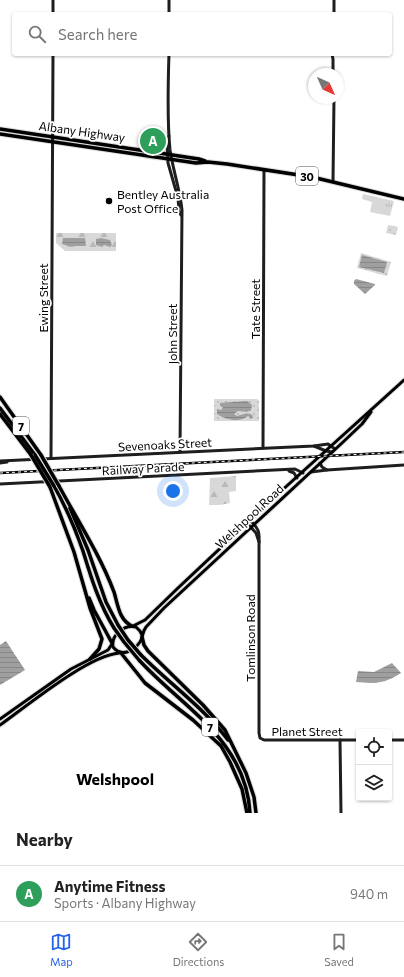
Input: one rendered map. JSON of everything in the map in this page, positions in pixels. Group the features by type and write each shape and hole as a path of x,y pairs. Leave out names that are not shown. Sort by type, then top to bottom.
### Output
{"highway":[{"name":"Albany Highway","path":"0,129 169,157 196,163 208,162 312,177 404,199"},
{"name":"Albany Highway","path":"0,134 53,143 169,157"},
{"name":"7","path":"0,397 41,455 88,535 111,586 121,616 126,623 133,626"},
{"name":"7","path":"0,408 33,455 71,520 98,595 114,628 138,660 151,674 191,708 217,734 235,762 243,779 248,796 249,813"},
{"path":"0,414 27,451 33,455"},
{"path":"6,417 27,451"},
{"path":"52,486 74,552 90,608 102,639 99,649 90,659"},
{"name":"7","path":"63,493 88,550 106,602 118,625 141,655 167,681 213,721 242,762"},
{"path":"80,572 94,610 112,643"},
{"name":"7","path":"142,636 148,651 203,705 225,730 242,762 254,797 256,813"},
{"name":"7","path":"121,653 145,683 193,720 221,746 242,789 249,813"}],"main road":[{"name":"Welshpool Road","path":"133,626 145,620 250,520 371,412 404,380"},
{"name":"Welshpool Road","path":"142,636 146,627 164,608 362,424 371,412"},
{"path":"0,719 71,669 108,650 114,637 124,629 133,626 139,630 142,636 140,643 135,648 127,652 112,654 99,659 60,682 0,725"},
{"path":"112,643 114,648 121,653"},
{"path":"49,684 52,685 60,682"}],"street":[{"path":"53,0 53,12"},
{"path":"169,0 169,12"},
{"path":"334,0 334,12"},
{"name":"Ewing Street","path":"51,458 53,56"},
{"name":"John Street","path":"169,56 169,136 167,139 170,172 178,198 179,211 181,215 180,452"},
{"path":"332,56 333,68"},
{"path":"333,181 334,104"},
{"name":"Tate Street","path":"263,448 264,170"},
{"name":"Sevenoaks Street","path":"0,462 51,458 314,446 328,444 332,446"},
{"name":"Sevenoaks Street","path":"314,446 326,452 334,450"},
{"path":"332,446 334,450"},
{"path":"320,463 322,467 327,470"},
{"path":"310,472 404,465"},
{"path":"287,470 293,472 296,478"},
{"name":"Railway Parade","path":"0,484 287,470 297,470 303,473"},
{"name":"Tomlinson Road","path":"250,520 260,531 259,733"},
{"name":"Tomlinson Road","path":"247,523 256,533 259,542"},
{"name":"Planet Street","path":"259,733 260,738 264,740 356,740"},
{"path":"340,740 341,813"},
{"path":"392,740 404,740"}],"green space":[{"path":"363,194 394,201 390,216 370,212 372,202 362,199"},
{"path":"388,225 398,227 396,235 386,233"},
{"path":"56,233 116,233 116,251 65,251 56,243"},
{"path":"361,253 391,262 387,276 357,268"},
{"path":"214,399 257,399 259,401 259,421 214,421"},
{"path":"236,476 236,491 229,492 230,503 209,505 210,478"}],"shaded area":[{"path":"63,238 85,238 86,246 68,246 62,244"},
{"path":"101,238 110,240 112,245 110,247 104,245 102,247 96,245 96,239"},
{"path":"362,255 387,262 384,273 359,267"},
{"path":"356,279 375,285 365,294 354,284"},
{"path":"247,401 252,405 251,410 247,412 238,411 234,414 237,416 249,414 253,416 252,419 248,416 233,420 217,414 217,409 221,410 223,407 220,406 220,403"},
{"path":"6,641 25,670 0,685 0,645"},
{"path":"392,663 401,673 389,680 369,683 356,682 358,671 374,672"}],"railway":[{"path":"0,473 404,452"}],"place":[{"name":"Anytime Fitness","path":"153,141"},
{"name":"Bentley Australia Post Office","path":"109,201"}],"district":[{"name":"Welshpool","path":"115,778"}]}
